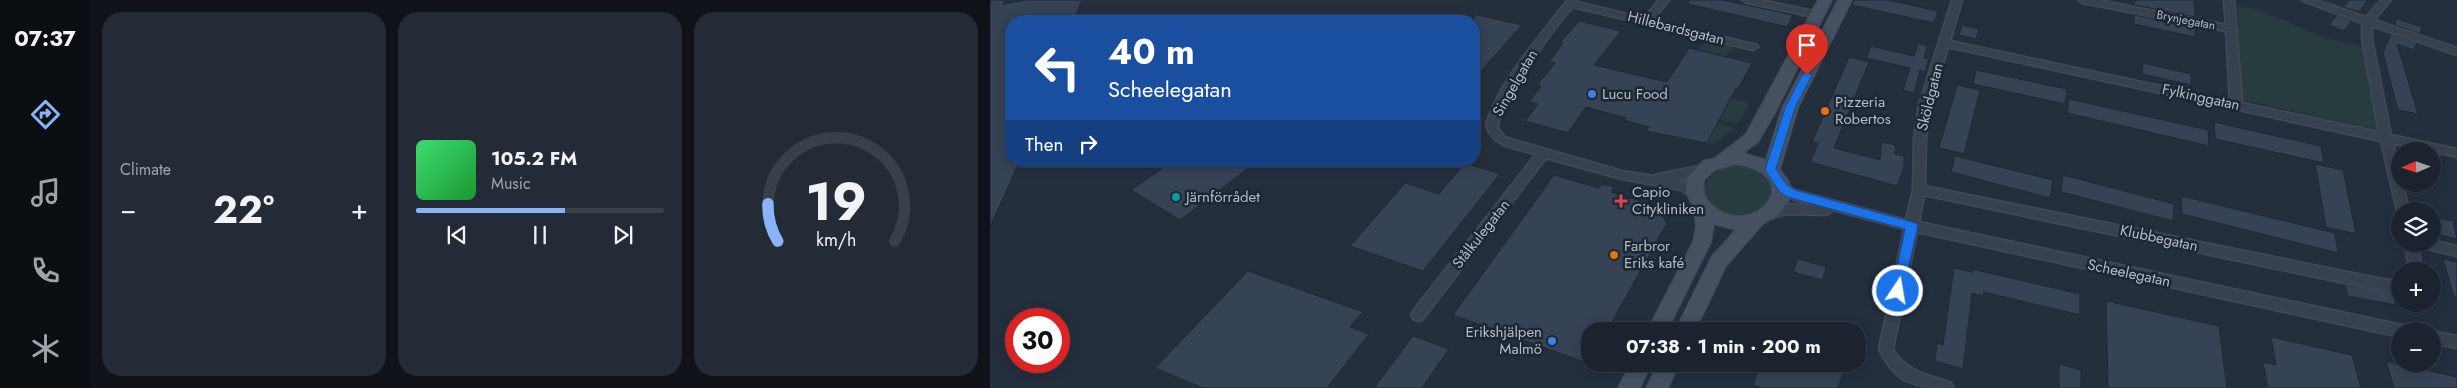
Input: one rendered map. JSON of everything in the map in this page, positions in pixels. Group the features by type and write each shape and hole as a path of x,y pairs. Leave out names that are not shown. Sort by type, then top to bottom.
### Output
{"main road":[{"path":"1760,218 1734,222 1712,216 1697,203 1694,194 1694,184 1705,168 1723,159 1752,138 1767,113 1825,0"},
{"path":"1775,175 1790,108 1845,0"},
{"path":"1689,322 1719,262 1760,218 1777,204 1781,189 1775,175 1749,159 1723,159"},
{"path":"1662,322 1702,242 1705,227 1703,210"},
{"path":"1629,388 1637,372"},
{"path":"1657,388 1665,372"}],"street":[{"path":"1647,21 1664,0"},
{"path":"1747,0 1818,15"},
{"name":"Sköldgatan","path":"1946,388 1903,373 1891,362 1886,349 1919,189 1920,138 1925,105 1957,0"},
{"name":"Brynjegatan","path":"2082,0 2231,29"},
{"path":"2229,0 2236,104"},
{"path":"2306,0 2457,52"},
{"path":"2386,0 2368,22 2367,38 2386,138 2401,202"},
{"name":"Hillebardsgatan","path":"1572,1 1753,47"},
{"name":"Singelgatan","path":"1572,1 1543,36 1493,118 1492,127 1503,141 1622,174 1685,186 1694,194"},
{"name":"Fylkinggatan","path":"1944,43 2457,152"},
{"name":"Stålkulegatan","path":"1418,315 1544,152"},
{"name":"Singelgatan","path":"1622,174 1666,176 1688,174 1705,168"},
{"name":"Scheelegatan","path":"1775,175 1783,188 1791,194 1912,226 2391,329"},
{"name":"Klubbegatan","path":"1919,189 2373,284 2391,286"},
{"name":"Scheelegatan","path":"1760,218 1784,209 1856,212"},
{"path":"2441,247 2457,251"},
{"path":"2441,339 2457,342"}],"green space":[{"path":"2237,6 2256,9 2325,38 2364,47 2379,130 2239,99"},
{"path":"1707,39 1733,46 1734,51 1727,53 1727,57 1750,60 1749,62 1699,51"},
{"path":"1731,98 1750,103 1738,124 1720,120"},
{"path":"1718,123 1735,128 1712,145 1707,143"},
{"path":"1742,164 1753,167 1770,178 1774,196 1757,213 1743,216 1728,215 1716,210 1709,202 1705,193 1707,183 1713,174 1725,168"}],"building":[{"path":"990,0 1005,0 1003,4 1026,0 1082,0 1076,15 1005,15 1005,167 1017,167 990,227"},
{"path":"1689,0 1723,0 1793,15 1787,27 1688,4"},
{"path":"1854,0 1888,0 1938,11 1934,23 1852,5"},
{"path":"2135,0 2194,0 2195,17 2134,5"},
{"path":"2349,0 2368,0 2359,12 2343,7"},
{"path":"1480,15 1522,25 1480,72"},
{"path":"2134,15 2195,27 2195,37 2134,24"},
{"path":"2337,15 2352,21 2344,31 2329,25"},
{"path":"2397,19 2422,27 2420,34 2395,25"},
{"path":"1579,21 1621,31 1594,65 1667,82 1689,48 1752,63 1738,89 1736,88 1707,143 1646,131 1649,127 1624,120 1626,118 1586,107 1568,133 1525,121 1538,104 1529,102 1541,86 1537,85 1555,63 1549,62 1563,43 1560,43"},
{"path":"1962,25 1979,29 1976,39 1959,35"},
{"path":"2391,34 2417,43 2414,50 2397,44 2418,114 2398,110 2383,53"},
{"path":"1918,43 1927,46 1924,58 1929,59 1925,72 1920,70 1914,93 1903,90 1910,68 1866,58 1871,46 1914,56"},
{"path":"1849,57 1869,62 1834,148 1880,160 1881,142 1896,145 1895,154 1904,156 1904,167 1897,186 1810,162 1818,143 1812,142"},
{"path":"2143,63 2191,74 2191,85 2142,74"},
{"path":"1976,70 2067,89 2065,104 1973,84"},
{"path":"1957,85 1980,90 1964,154 1939,148"},
{"path":"2069,99 2208,130 2209,146 2067,113"},
{"path":"2214,122 2321,146 2324,163 2215,139"},
{"path":"1955,156 2053,180 2050,198 1951,172"},
{"path":"2315,164 2343,170 2356,234 2326,227"},
{"name":"Järnförrådet","path":"1164,167 1250,167 1180,220 1131,190"},
{"path":"1462,167 1478,167 1500,174 1423,271 1350,246 1405,183 1439,194"},
{"path":"1554,175 1599,188 1602,184 1614,187 1611,192 1654,205 1667,223 1612,322 1581,322 1581,361 1453,315"},
{"path":"2063,175 2174,204 2173,221 2061,192"},
{"path":"2181,196 2335,233 2338,253 2182,214"},
{"path":"2441,218 2453,221 2457,239 2441,235"},
{"path":"1798,259 1827,267 1822,280 1793,272"},
{"path":"2443,259 2457,262 2457,297 2454,297"},
{"path":"1954,268 1972,272 1972,269 2080,294 2080,315 1983,292 1983,296 1972,293 1963,369 1935,361 1937,343 1943,345"},
{"path":"1248,271 1363,312 1350,327 1369,334 1327,388 1203,388 1155,368"},
{"path":"2345,285 2391,293 2391,304 2348,296"},
{"path":"2106,301 2219,326 2227,388 2108,388"},
{"path":"1413,336 1449,349 1422,388 1374,388"},
{"path":"2271,337 2352,355 2361,388 2268,388 2263,362 2276,365"},
{"path":"2386,361 2391,362 2391,372 2435,372 2457,377 2457,388 2394,388"},
{"path":"2059,364 2081,370 2081,388 2059,388"},
{"path":"1758,372 1843,372 1838,388 1762,388 1753,385"}],"place":[{"name":"Lucu Food","path":"1592,94"},
{"name":"Pizzeria Robertos","path":"1825,111"},
{"name":"Järnförrådet","path":"1176,197"},
{"name":"Capio Citykliniken","path":"1621,201"},
{"name":"Farbror Eriks kafé","path":"1614,255"},
{"name":"Erikshjälpen Malmö","path":"1552,341"}],"route":[{"path":"1807,75 1790,108 1777,144 1771,170 1783,188 1791,194 1912,226 1898,291"}]}
